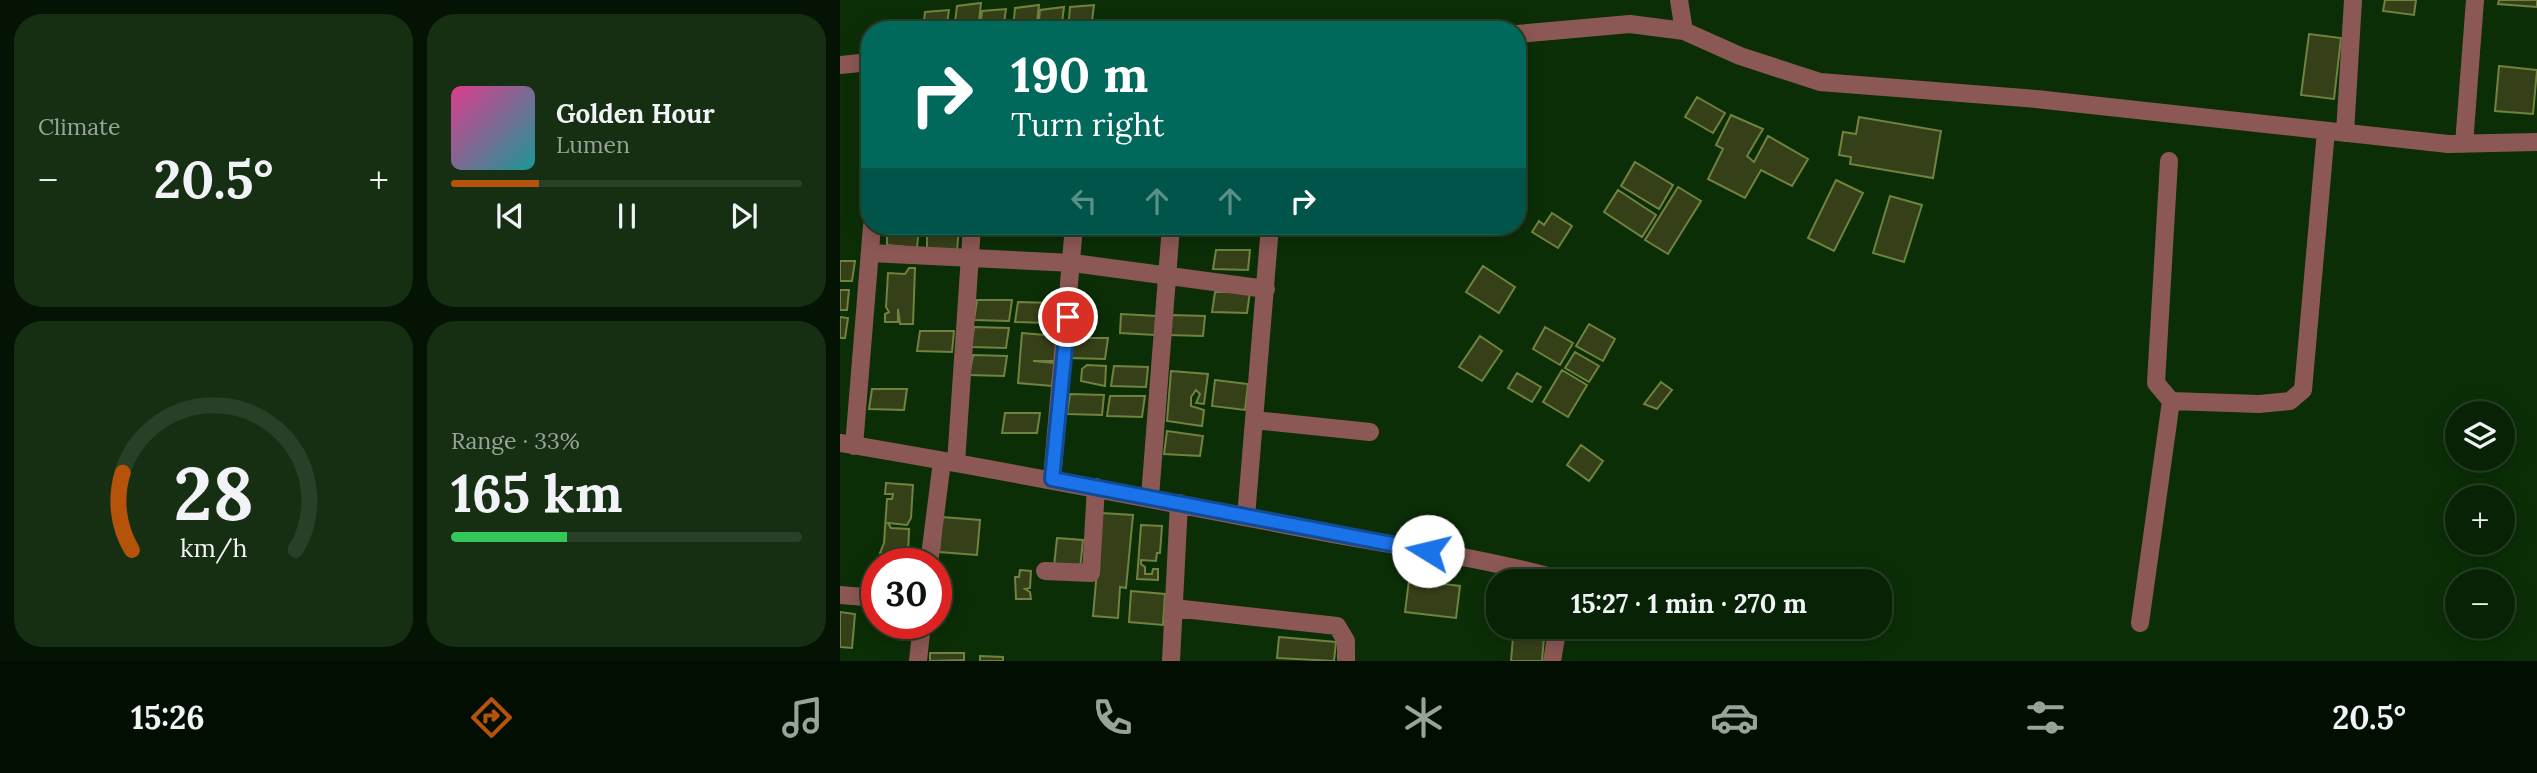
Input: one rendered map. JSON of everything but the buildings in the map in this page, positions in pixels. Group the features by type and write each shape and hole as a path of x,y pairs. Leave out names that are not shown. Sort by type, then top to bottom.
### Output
{"street":[{"path":"1679,0 1684,31"},
{"path":"2345,133 2353,0"},
{"path":"2464,144 2475,0"},
{"path":"1526,33 1630,24 1684,31 1740,56 1820,82 2036,99 2464,144 2537,142"},
{"path":"840,65 861,63"},
{"path":"2171,401 2259,404 2290,401 2303,390 2326,131"},
{"path":"2140,623 2171,401 2156,383 2169,161"},
{"path":"871,235 844,447 1052,479 1358,539 1479,559 1519,569"},
{"path":"932,548 949,462 971,235"},
{"path":"1052,479 1074,235"},
{"path":"1150,498 1171,235"},
{"path":"1245,517 1269,235"},
{"path":"870,253 1073,263 1266,289"},
{"path":"1254,420 1370,432"},
{"path":"1045,571 1091,573 1096,487"},
{"path":"1171,661 1179,503"},
{"path":"840,595 861,597"},
{"path":"1174,608 1337,626 1346,641 1346,661"},
{"path":"918,661 920,639"},
{"path":"1552,661 1556,639"}],"route":[{"path":"1068,317 1052,479 1428,551"}]}
